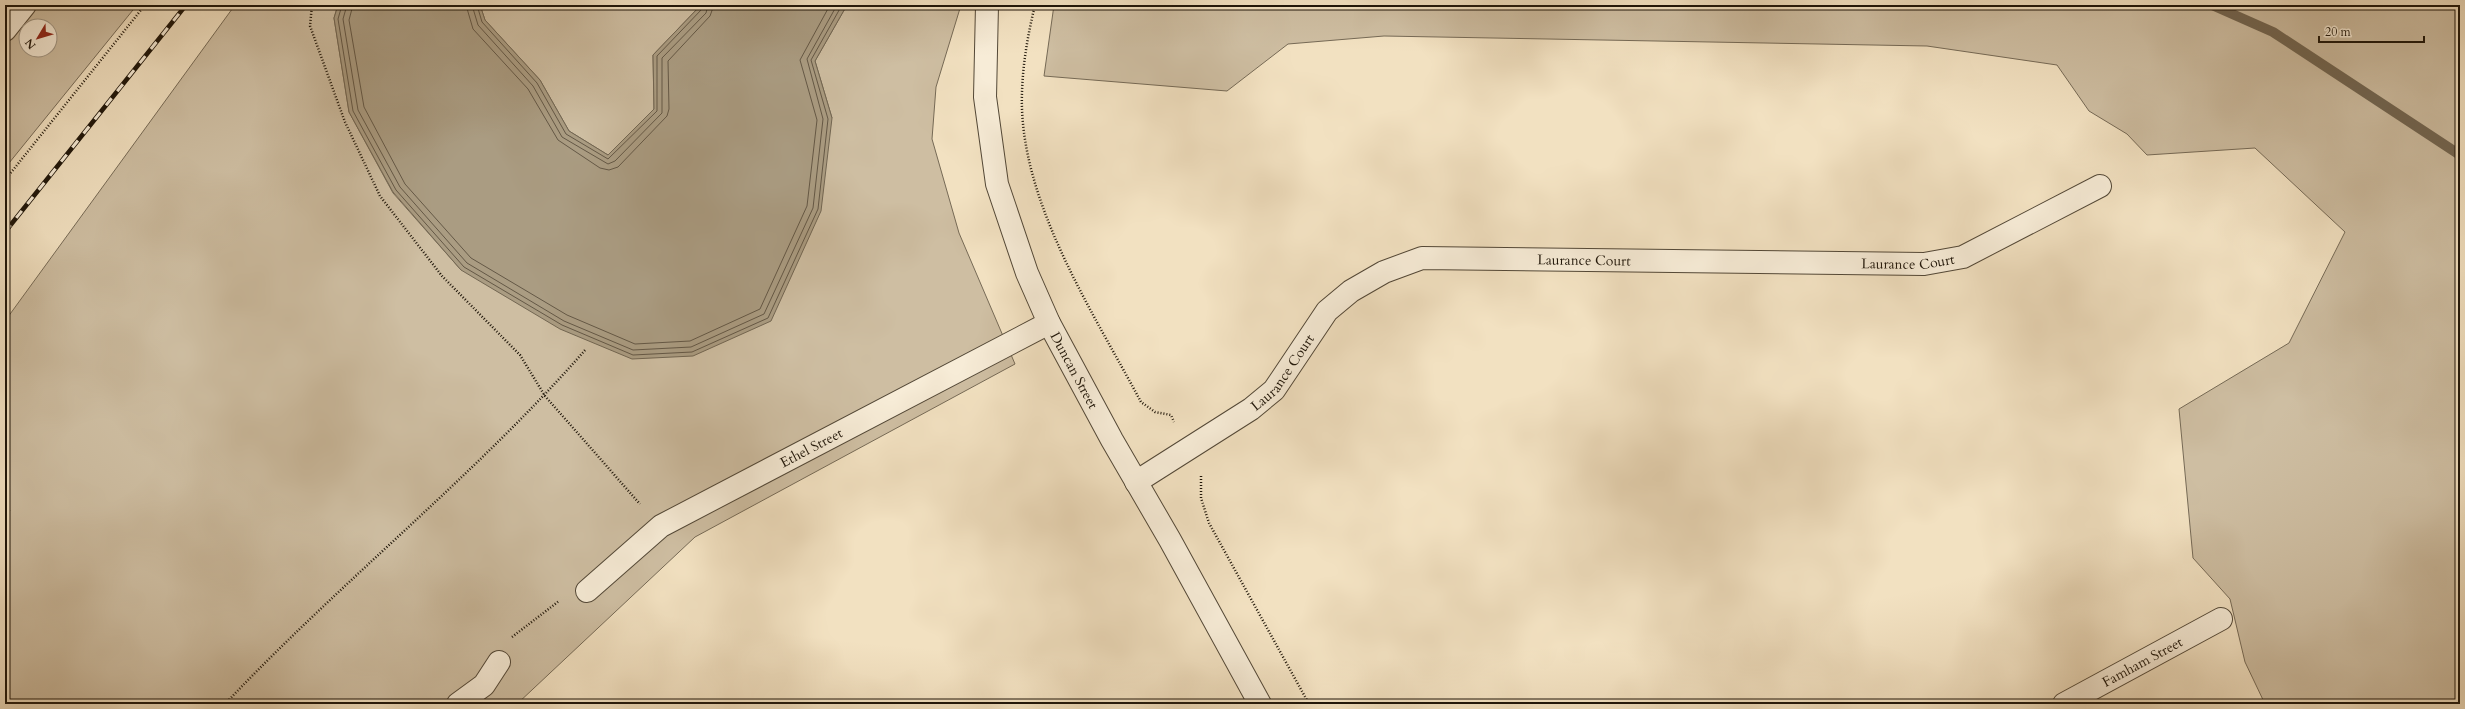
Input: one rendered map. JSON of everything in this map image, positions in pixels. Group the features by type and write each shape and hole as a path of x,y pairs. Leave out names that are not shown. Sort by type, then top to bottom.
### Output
{"street":[{"path":"5,30 25,5"},
{"name":"Duncan Street","path":"987,5 985,97 997,184 1027,273 1049,323 1260,704"},
{"name":"Laurance Court","path":"1136,482 1251,409 1274,390 1327,311 1351,291 1384,272 1422,258 1924,264 1963,257 2100,186"},
{"name":"Ethel Street","path":"587,591 661,526 1049,323"},
{"name":"Famham Street","path":"2064,704 2222,619"},
{"path":"458,704 484,685 499,662"}],"path":[{"path":"5,180 145,5"},
{"path":"312,5 310,26 345,122 380,196 442,276 520,355 545,396 661,526"},
{"path":"1035,5 1025,48 1022,93 1025,136 1044,214 1071,273 1142,402 1155,412 1171,415 1201,471 1201,498 1209,523 1309,704"},
{"path":"225,704 266,660 545,396 586,349"},
{"path":"499,662 512,636 568,595 587,591"}],"shaded area":[{"path":"5,5 137,5 5,168"},
{"path":"235,5 338,5 334,18 349,112 393,193 461,270 832,118 815,61 847,5 961,5 936,87 932,139 959,233 1015,364 695,537 517,704 5,704 5,513 10,511 5,502 5,321"},
{"path":"480,5 704,5 700,6 653,55 654,109 608,155 569,131 540,80 485,20"},
{"path":"1054,5 2460,5 2460,704 2265,704 2245,662 2230,599 2193,558 2179,409 2289,343 2345,232 2255,148 2147,155 2127,134 2089,111 2057,65 1927,46 1384,36 1288,44 1227,91 1044,76"}],"water":[{"path":"338,5 480,5 485,20 540,80 569,131 608,155 654,109 653,55 700,6 847,5 815,61 832,118 821,211 771,321 693,356 632,359 560,329 461,270 393,192 349,112 334,18"}],"waterway":[{"path":"2212,5 2273,32 2460,155"}],"railway":[{"path":"5,232 186,5"}]}
